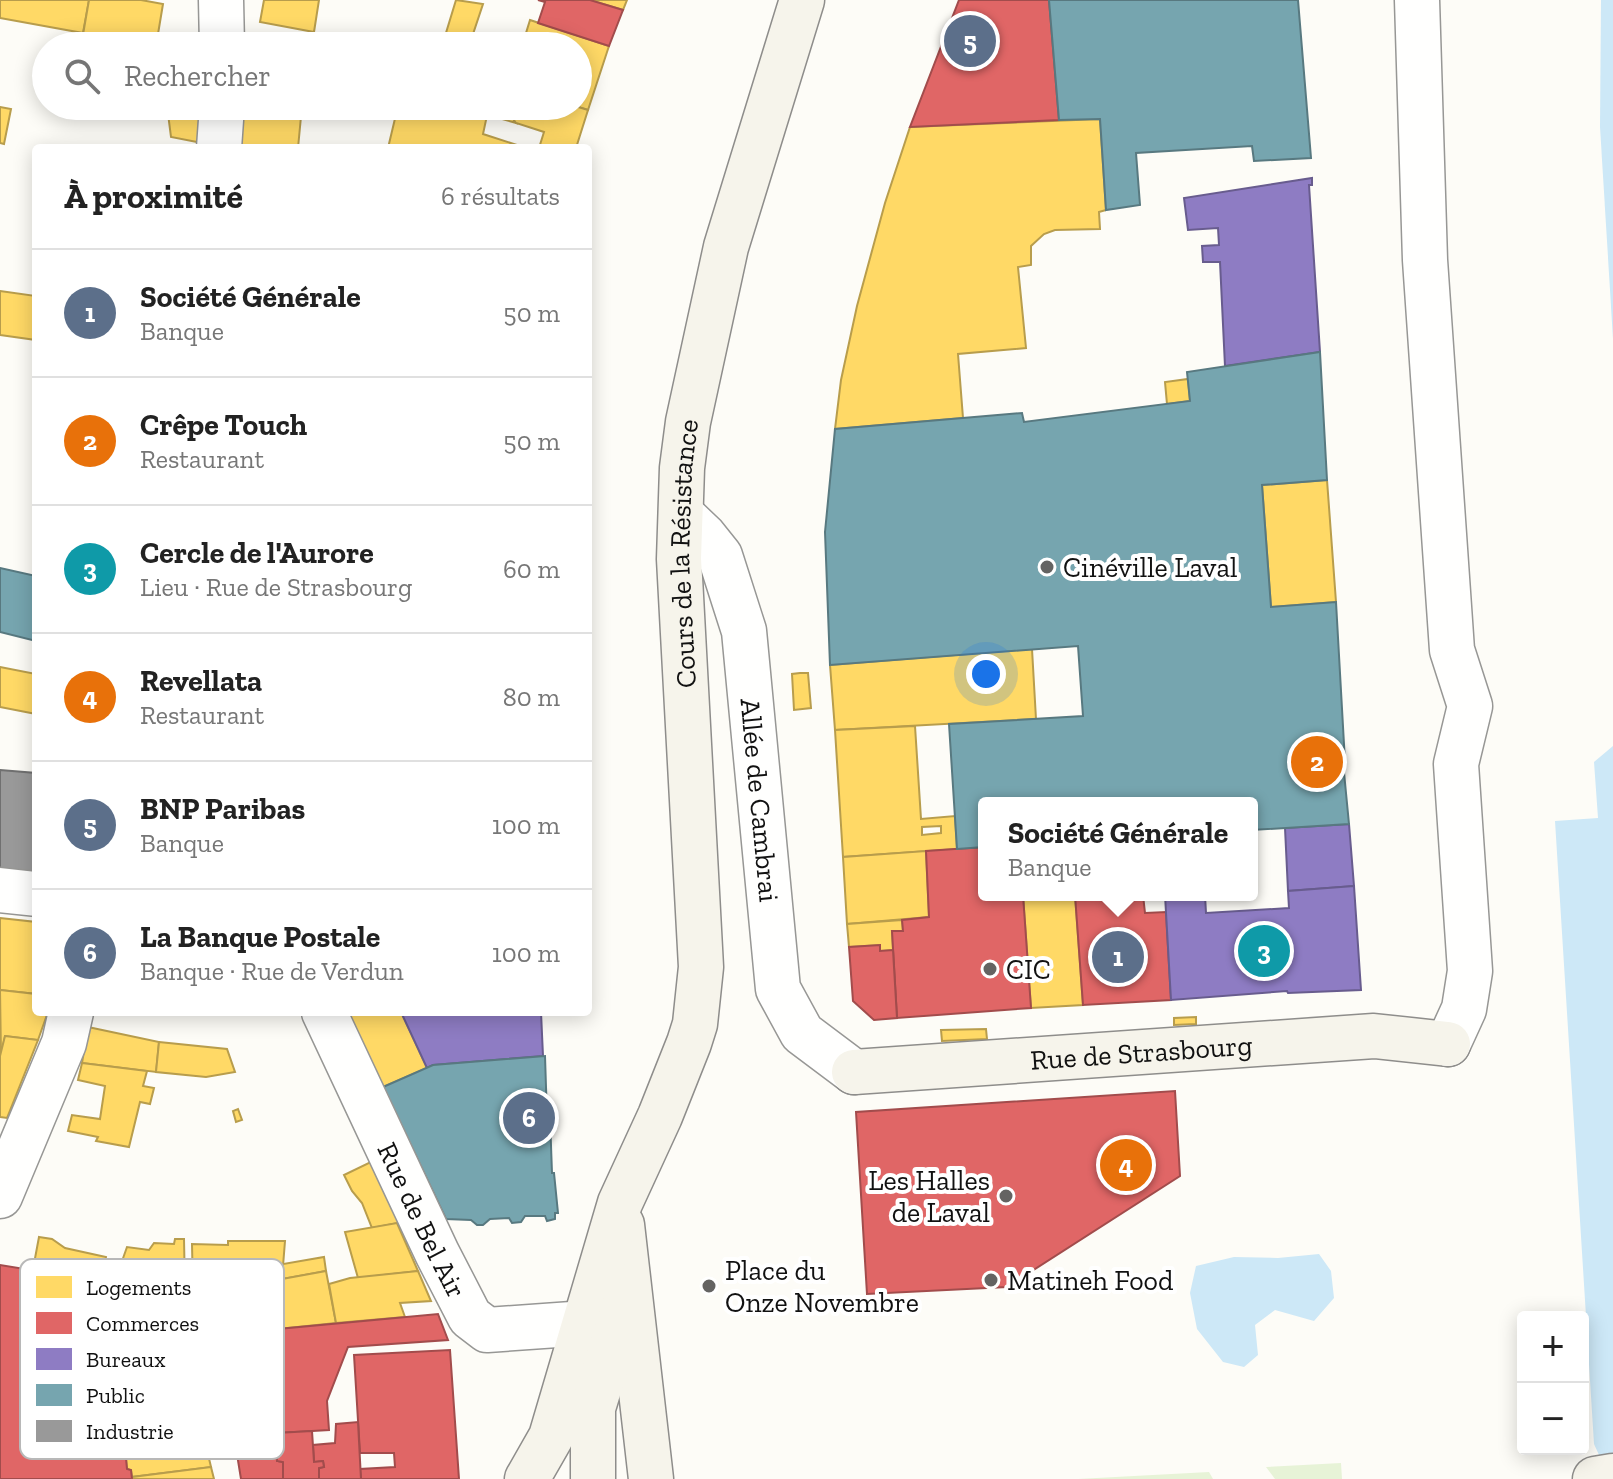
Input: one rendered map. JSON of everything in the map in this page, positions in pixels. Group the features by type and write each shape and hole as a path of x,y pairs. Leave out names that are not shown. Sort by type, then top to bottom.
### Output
{"main road":[{"name":"Cours de la Résistance","path":"527,1479 551,1437 620,1203 660,1116 695,1024 701,967 681,602 682,468 688,422 726,247 802,0"},
{"name":"Rue de Strasbourg","path":"854,1072 1374,1036 1438,1043"},
{"path":"620,1203 651,1479"},
{"path":"593,1479 593,1408 630,1287"}],"street":[{"path":"221,0 222,32"},
{"path":"1417,0 1425,260 1452,650 1470,706 1456,764 1470,971 1464,1009 1438,1043"},
{"path":"219,144 221,120"},
{"name":"Allée de Cambrai","path":"681,514 720,556 744,631 778,989 802,1033 854,1072"},
{"path":"0,890 32,894"},
{"path":"0,1196 64,1043 70,1016"},
{"name":"Rue de Bel Air","path":"326,1016 470,1317 487,1330 586,1323"}],"green space":[{"path":"1341,1463 1342,1479 1275,1479 1266,1467"},
{"path":"1209,1472 1213,1479 1078,1479"}],"water":[{"path":"1601,0 1613,0 1613,339 1600,127"},
{"path":"1613,746 1613,1479 1610,1479 1594,1444 1589,1311 1586,1311 1555,821 1598,818 1594,762"},
{"path":"1319,1254 1331,1271 1334,1298 1314,1321 1275,1310 1255,1325 1258,1355 1244,1367 1223,1362 1197,1329 1190,1293 1196,1266 1234,1257 1278,1258"}],"building: Logements":[{"path":"0,0 89,0 83,32 0,18"},
{"path":"89,0 141,0 163,4 158,32 83,32"},
{"path":"264,0 319,0 314,32 260,22"},
{"path":"456,0 483,4 474,32 446,32"},
{"path":"590,0 627,0 623,10"},
{"path":"530,20 566,32 526,32"},
{"path":"592,40 609,46 592,98"},
{"path":"0,107 11,109 4,144 0,143"},
{"path":"1100,119 1106,210 1099,212 1100,229 1055,230 1044,234 1031,246 1031,265 1018,267 1026,348 958,354 963,418 835,429 841,380 857,306 910,127"},
{"path":"169,120 200,120 202,143 171,137"},
{"path":"234,120 301,120 298,144 235,144"},
{"path":"395,120 486,120 483,134 514,144 389,144"},
{"path":"514,120 585,120 577,144 540,144 544,132"},
{"path":"0,291 32,295 32,339 0,335"},
{"path":"1188,379 1190,401 1167,404 1165,382"},
{"path":"1327,480 1336,602 1271,607 1262,485"},
{"path":"1032,649 1036,719 835,730 830,665"},
{"path":"0,667 32,673 32,713 0,707"},
{"path":"808,673 811,708 794,710 792,674"},
{"path":"915,726 921,819 955,816 957,849 843,857 835,730","holes":["941,826 941,833 922,835 922,827"]},
{"path":"926,851 929,917 847,924 843,857"},
{"path":"1023,901 1075,901 1083,1005 1031,1008"},
{"path":"0,918 32,922 32,994 0,990"},
{"path":"902,920 903,931 892,931 893,950 880,951 880,945 849,947 847,924"},
{"path":"0,990 32,994 32,1016 47,1016 38,1040 5,1036 1,1056"},
{"path":"349,1016 403,1016 427,1068 383,1087"},
{"path":"1196,1017 1196,1024 1174,1025 1174,1018"},
{"path":"88,1027 159,1042 156,1072 82,1063"},
{"path":"986,1029 987,1039 942,1041 941,1030"},
{"path":"5,1036 38,1040 7,1118 0,1117 0,1056"},
{"path":"159,1042 227,1049 235,1072 206,1077 156,1072"},
{"path":"82,1063 147,1071 143,1086 154,1088 150,1104 140,1102 129,1147 96,1141 98,1137 68,1131 72,1115 100,1119 105,1086 78,1080"},
{"path":"238,1109 242,1120 236,1122 233,1111"},
{"path":"379,1158 408,1221 372,1228 362,1203 344,1175"},
{"path":"397,1223 418,1271 358,1278 345,1232"},
{"path":"39,1237 52,1239 65,1248 106,1257 106,1259 35,1259"},
{"path":"175,1239 184,1239 184,1259 123,1259 127,1247 149,1250 154,1243 174,1244"},
{"path":"228,1241 285,1241 284,1259 192,1259 192,1244 228,1245"},
{"path":"324,1257 326,1271 284,1279 284,1264"},
{"path":"326,1271 336,1323 284,1328 284,1279"},
{"path":"418,1271 431,1301 400,1303 405,1317 336,1323 329,1284 350,1278"},
{"path":"126,1459 209,1459 211,1467 132,1477 131,1470 127,1469"},
{"path":"211,1467 214,1479 132,1479 132,1477"}],"building: Commerces":[{"path":"538,0 590,0 623,10 609,46 592,40 592,32 566,32 538,23 545,2"},
{"path":"959,0 1049,0 1059,120 910,127"},
{"path":"978,847 978,901 1023,901 1031,1008 897,1018 892,931 903,931 902,920 929,917 926,851"},
{"path":"1075,901 1144,901 1145,913 1166,912 1171,1000 1083,1005"},
{"path":"880,945 880,951 893,950 897,1018 874,1020 853,1001 849,947"},
{"name":"Les Halles de Laval","path":"1175,1091 1180,1176 1007,1287 867,1294 856,1112"},
{"path":"0,1265 20,1268 20,1459 126,1459 132,1479 0,1479"},
{"path":"438,1314 448,1340 348,1347 327,1401 329,1430 284,1433 284,1328"},
{"path":"450,1350 459,1479 361,1479 360,1469 395,1467 394,1453 360,1453 354,1355"},
{"path":"358,1422 361,1479 319,1479 323,1461 314,1462 313,1445 335,1443 336,1424"},
{"path":"312,1431 314,1462 323,1461 324,1467 319,1468 319,1479 283,1479 283,1462 277,1459 284,1459 284,1433"},
{"path":"238,1459 277,1459 283,1462 283,1479 241,1479"}],"building: Bureaux":[{"path":"1312,178 1312,185 1309,185 1320,352 1225,366 1220,262 1203,262 1202,246 1219,245 1218,228 1188,230 1184,198"},
{"path":"1349,824 1354,886 1288,891 1285,828"},
{"path":"1354,886 1361,990 1287,991 1171,1000 1165,901 1205,901 1206,913 1289,908 1288,891"},
{"path":"403,1016 541,1016 543,1056 427,1068"}],"building: Public":[{"path":"1049,0 1298,0 1311,158 1254,161 1252,146 1136,153 1140,205 1106,210 1100,119 1059,120"},
{"name":"Cinéville Laval","path":"1320,352 1327,480 1262,485 1271,607 1336,602 1349,824 1258,830 1258,797 978,797 978,847 957,849 949,724 1083,716 1078,646 830,665 825,532 835,429 1022,413 1024,422 1190,401 1187,372"},
{"path":"0,568 32,575 32,640 0,632"},
{"path":"545,1056 547,1118 550,1118 552,1173 558,1213 555,1213 555,1219 547,1221 545,1216 525,1216 521,1222 512,1223 509,1218 490,1219 483,1225 477,1225 471,1220 446,1219 383,1087 433,1065"}],"building: Industrie":[{"path":"0,770 32,773 32,878 0,874"}],"place":[{"name":"BNP Paribas","path":"970,41"},
{"name":"Cinéville Laval","path":"1047,567"},
{"name":"Crêpe Touch","path":"1317,762"},
{"name":"Cercle de l'Aurore","path":"1264,951"},
{"name":"Société Générale","path":"1118,957"},
{"name":"CIC","path":"990,969"},
{"name":"La Banque Postale","path":"529,1118"},
{"name":"Revellata","path":"1126,1165"},
{"name":"Les Halles de Laval","path":"1006,1196"},
{"name":"Matineh Food","path":"991,1280"},
{"name":"Place du Onze Novembre","path":"709,1286"}]}
